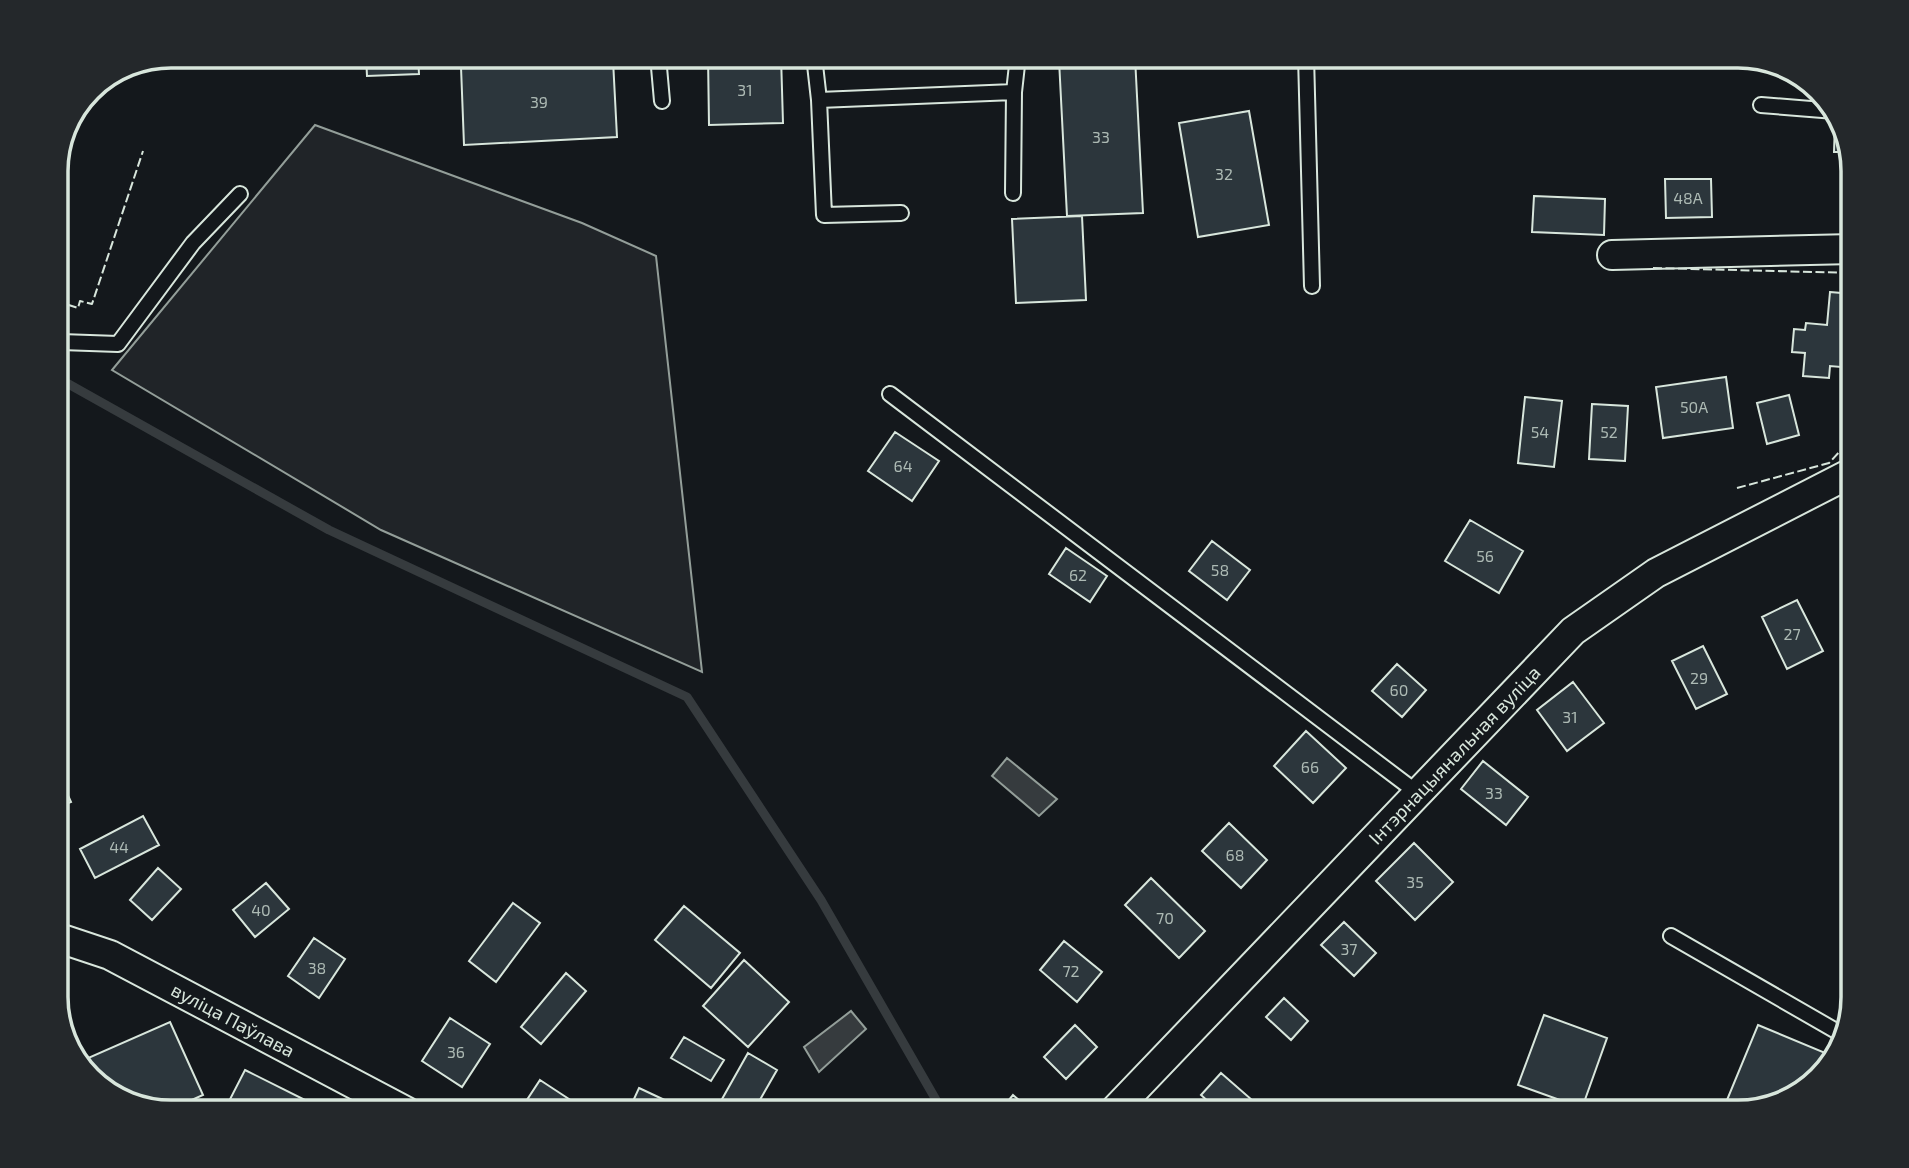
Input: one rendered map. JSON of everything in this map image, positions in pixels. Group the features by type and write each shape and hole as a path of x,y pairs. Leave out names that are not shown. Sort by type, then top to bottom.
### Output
{"street":[{"path":"1612,255 1841,249"},
{"name":"Інтэрнацыянальная вуліца","path":"1125,1100 1573,631 1656,573 1841,478"},
{"name":"вуліца Паўлава","path":"68,941 110,955 384,1100"}],"lane":[{"path":"659,68 662,100"},
{"path":"815,68 824,215 901,213"},
{"path":"1013,192 1016,68"},
{"path":"1306,68 1312,286"},
{"path":"819,100 1014,93"},
{"path":"1761,105 1820,110"},
{"path":"68,342 118,344 193,243 240,194"},
{"path":"890,394 1419,794"},
{"path":"1671,936 1835,1030"}],"shaded area":[{"path":"315,125 582,223 656,256 702,672 381,530 112,370"},
{"path":"1007,758 1057,799 1039,816 992,776"},
{"path":"851,1011 866,1029 819,1072 804,1047"}],"building":[{"path":"367,68 419,68 419,74 367,76"},
{"path":"461,68 613,68 617,137 464,145"},
{"path":"708,68 781,68 783,123 709,125"},
{"path":"1059,68 1136,68 1143,213 1067,216"},
{"path":"1249,111 1269,225 1198,237 1179,123"},
{"path":"1835,137 1839,152 1834,152"},
{"path":"1665,179 1711,179 1712,217 1666,218"},
{"path":"1534,196 1605,199 1604,235 1532,232"},
{"path":"1082,216 1086,300 1016,303 1012,219"},
{"path":"1830,292 1841,293 1841,367 1830,366 1829,378 1803,376 1805,353 1792,352 1794,329 1805,330 1806,323 1827,325"},
{"path":"1726,377 1733,428 1663,438 1656,387"},
{"path":"1789,395 1799,435 1767,444 1757,403"},
{"path":"1525,397 1562,401 1554,467 1518,463"},
{"path":"1592,404 1628,406 1625,461 1589,459"},
{"path":"895,432 939,461 912,501 868,471"},
{"path":"1470,520 1523,551 1499,593 1445,561"},
{"path":"1212,541 1250,570 1227,600 1189,571"},
{"path":"1066,548 1107,576 1090,602 1049,574"},
{"path":"1797,600 1823,651 1787,669 1762,617"},
{"path":"1703,646 1727,694 1696,709 1672,661"},
{"path":"1397,664 1426,690 1402,717 1372,691"},
{"path":"1573,682 1604,723 1567,751 1537,710"},
{"path":"1306,731 1346,768 1313,803 1274,766"},
{"path":"1483,761 1528,797 1506,825 1461,789"},
{"path":"143,816 159,845 95,878 80,849"},
{"path":"1229,823 1267,860 1241,888 1202,851"},
{"path":"1414,843 1453,882 1415,920 1376,881"},
{"path":"158,868 181,889 152,920 130,900"},
{"path":"1151,878 1205,931 1179,958 1125,905"},
{"path":"266,883 289,909 255,937 233,910"},
{"path":"513,903 540,923 496,982 469,961"},
{"path":"684,906 740,953 711,988 655,940"},
{"path":"1344,922 1376,953 1354,976 1321,945"},
{"path":"314,938 345,959 319,998 288,976"},
{"path":"1064,941 1102,972 1077,1002 1040,970"},
{"path":"744,960 789,1002 748,1047 703,1006"},
{"path":"566,973 586,991 541,1044 521,1027"},
{"path":"1284,998 1308,1021 1291,1040 1266,1017"},
{"path":"1544,1015 1607,1038 1585,1100 1560,1100 1518,1085"},
{"path":"450,1018 490,1044 462,1087 422,1061"},
{"path":"170,1022 203,1095 192,1100 171,1100 132,1092 98,1070 89,1058"},
{"path":"1075,1025 1097,1047 1066,1079 1044,1057"},
{"path":"1758,1025 1824,1052 1811,1070 1777,1092 1751,1099 1727,1100"},
{"path":"684,1037 724,1060 711,1081 671,1058"},
{"path":"748,1053 777,1070 760,1100 722,1100"},
{"path":"245,1070 305,1100 230,1100"},
{"path":"1221,1073 1252,1100 1207,1100 1201,1095"},
{"path":"540,1080 570,1100 527,1100"},
{"path":"639,1088 665,1100 634,1100"}],"waterway":[{"path":"68,384 329,530 687,697 821,900 936,1100"}],"fence":[{"path":"68,305 78,308 80,301 92,304 143,151"},
{"path":"1653,268 1841,273"},
{"path":"1737,488 1829,463 1841,450"}]}
